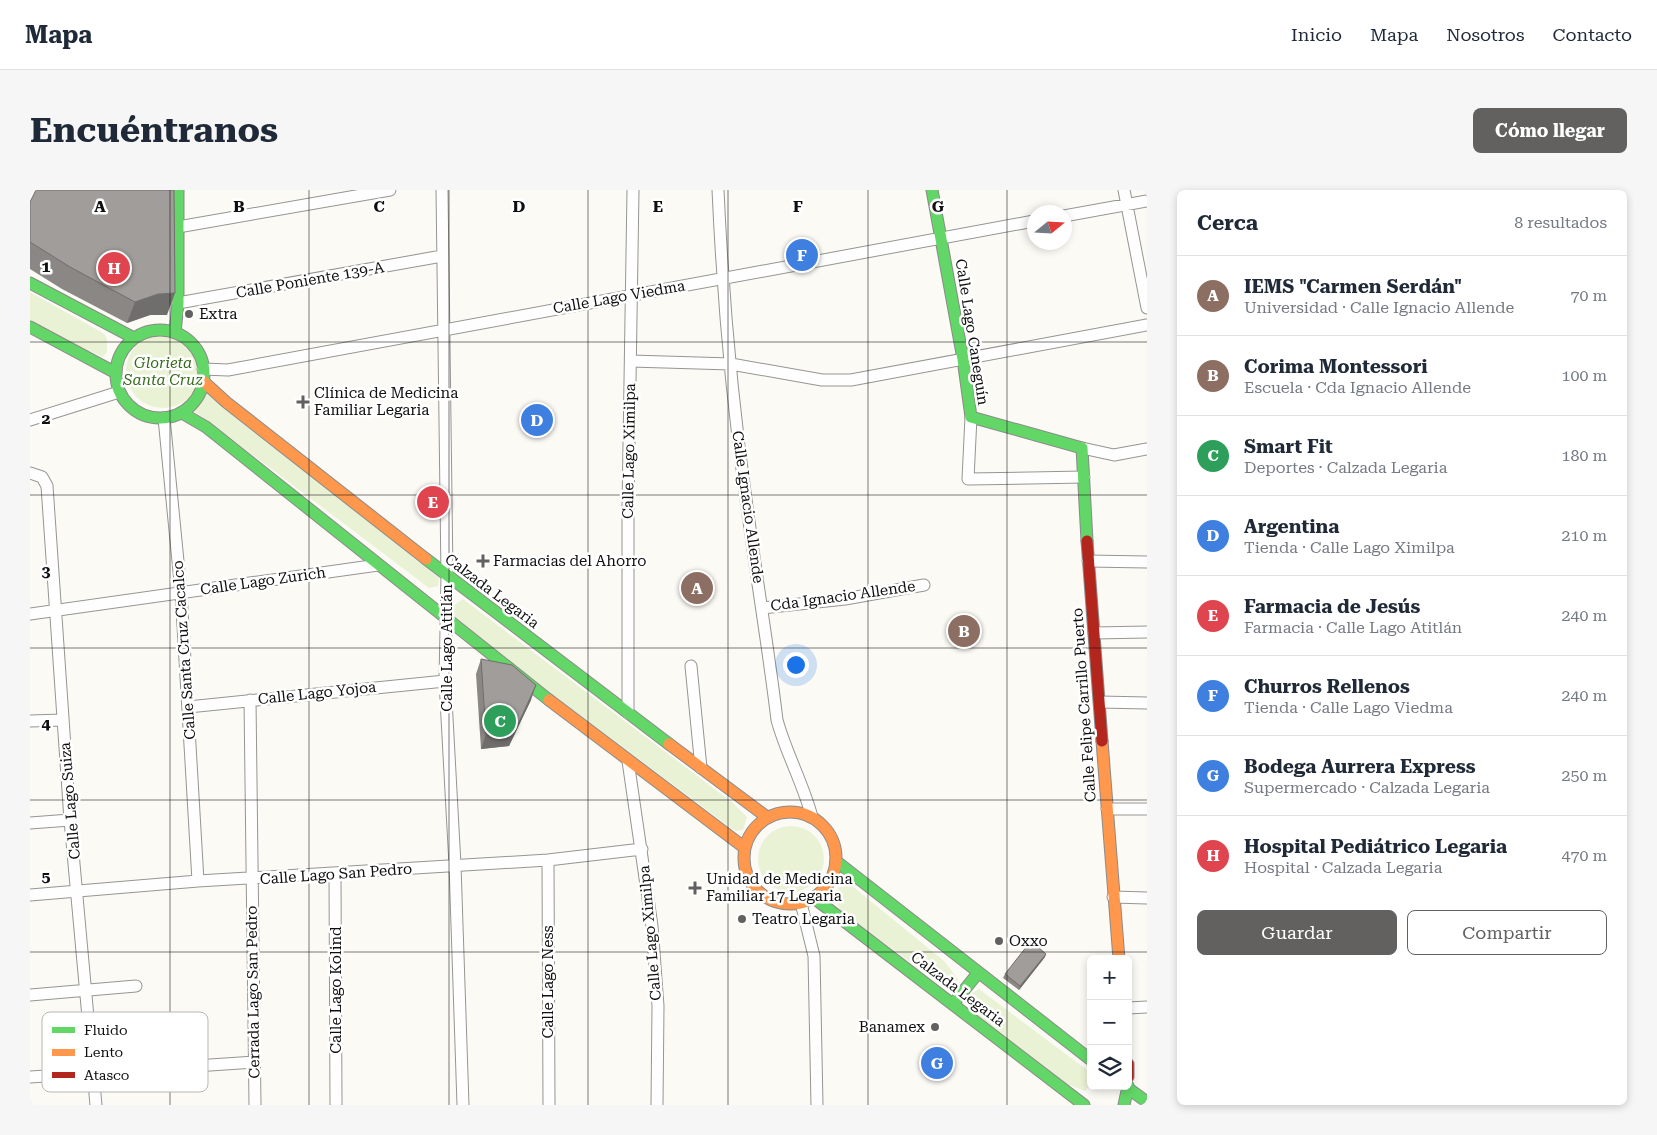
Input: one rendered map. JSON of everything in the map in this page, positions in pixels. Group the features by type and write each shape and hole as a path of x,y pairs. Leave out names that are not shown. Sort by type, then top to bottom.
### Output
{"main road":[{"path":"169,332 175,320 178,304 178,190"},
{"name":"Calle Lago Caneguín","path":"932,190 964,359 971,417"},
{"path":"30,283 134,338"},
{"path":"30,327 116,373"},
{"path":"148,332 169,332 194,347 203,369 203,381 196,399 182,413 164,418 150,418 126,404 119,392 116,373 121,353 134,338 148,332"},
{"name":"Calzada Legaria","path":"203,381 226,402 446,576 700,768 768,817"},
{"path":"182,413 206,427 446,620 628,762 745,848"},
{"path":"971,417 1082,448"},
{"name":"Calle Felipe Carrillo Puerto","path":"1082,448 1088,561 1119,955"},
{"path":"782,812 797,812 812,817 830,835 835,848 836,861 832,878 821,893 801,903 775,902 763,896 753,886 745,868 745,848 753,830 768,817 782,812"},
{"name":"Calzada Legaria","path":"836,861 1087,1057"},
{"name":"Calzada Legaria","path":"814,898 1084,1105"},
{"path":"954,1004 978,973"},
{"path":"1132,1088 1147,1102"},
{"path":"1124,1105 1126,1090"}],"street":[{"path":"178,227 390,190"},
{"name":"Calle Lago Atitlán","path":"442,190 446,576 445,680 455,865 463,1105"},
{"name":"Calle Lago Ximilpa","path":"628,713 628,509 633,190"},
{"name":"Calle Ignacio Allende","path":"718,190 722,279 730,364 748,521 777,720 782,738 806,793 812,817"},
{"path":"1124,190 1147,308"},
{"path":"1072,214 1147,201"},
{"name":"Calle Lago Viedma","path":"203,369 228,370 1027,222"},
{"name":"Calle Poniente 139-A","path":"178,304 442,256"},
{"path":"631,361 730,364 822,380 841,380 1147,325"},
{"path":"30,420 119,392"},
{"name":"Calle Lago Caneguín","path":"971,417 968,479 1084,477"},
{"name":"Calle Santa Cruz Cacalco","path":"164,418 181,592 198,881"},
{"path":"1082,448 1114,454 1147,449"},
{"name":"Calle Lago Suiza","path":"32,473 42,477 47,486 70,820 88,1012"},
{"path":"1088,561 1147,562"},
{"name":"Calle Lago Zurich","path":"30,614 378,565"},
{"name":"Cda Ignacio Allende","path":"762,608 845,599 924,585"},
{"path":"1094,633 1147,632"},
{"path":"692,666 700,768"},
{"name":"Calle Lago Yojoa","path":"188,707 445,680"},
{"name":"Cerrada Lago San Pedro","path":"250,700 255,1105"},
{"path":"1100,702 1147,704"},
{"path":"30,722 63,720"},
{"name":"Calle Lago Ximilpa","path":"628,762 652,926 658,1006 657,1105"},
{"path":"1107,809 1147,809"},
{"path":"30,823 70,820"},
{"name":"Calle Lago San Pedro","path":"30,894 78,892 198,881 252,880 548,860 642,849"},
{"name":"Calle Lago Ness","path":"548,860 549,1105"},
{"name":"Calle Lago Kolind","path":"335,874 336,1105"},
{"path":"1113,897 1147,898"},
{"path":"801,903 814,956 817,1105"},
{"path":"30,995 136,986"},
{"path":"1132,1008 1147,1007"},
{"path":"208,1065 255,1062"},
{"name":"Calle Lago Suiza","path":"95,1092 96,1105"}],"green space":[{"path":"30,292 103,333 107,338 107,352 103,357 30,326"},
{"name":"Glorieta Santa Cruz","path":"163,334 177,337 189,345 197,357 200,371 197,385 189,397 177,405 163,408 149,405 137,397 129,385 126,371 129,357 137,345 149,337"},
{"path":"206,390 439,578 438,586 429,588 191,410 197,405"},
{"path":"463,599 733,803 747,817 743,830 736,831 731,828 525,674 454,616 453,606"},
{"path":"791,826 804,828 814,836 822,846 824,859 822,872 814,882 804,890 791,892 778,890 768,882 760,872 758,859 760,846 768,836 778,828"},
{"path":"851,885 944,961 958,979 953,988 948,989 938,983 841,911 834,898 839,887"},
{"path":"979,989 1087,1070 1087,1089 1085,1091 1067,1084 970,1011 966,997"}],"building":[{"path":"36,190 174,190 175,293 158,294 135,302 70,267 30,242 30,202"},
{"path":"481,659 512,665 536,685 515,731 486,734"},
{"path":"1031,941 1046,954 1020,986 1005,974"}],"traffic: fast":[{"path":"175,333 178,303 178,190"},
{"path":"932,190 963,359 971,417 1082,448 1087,541"},
{"path":"30,283 134,338"},
{"path":"30,327 116,373"},
{"path":"160,330 177,333 191,343 201,357 204,374 201,391 191,405 177,415 160,418 143,415 129,405 119,391 116,374 119,357 129,343 143,333 160,330"},
{"path":"182,413 206,427 549,700"},
{"path":"426,559 669,744"},
{"path":"836,861 1087,1057"},
{"path":"814,898 1084,1105"},
{"path":"953,1004 978,973"},
{"path":"1124,1105 1127,1090"},
{"path":"1130,1090 1147,1102"}],"traffic: slow":[{"path":"203,381 226,402 426,559"},
{"path":"549,700 745,848"},
{"path":"1102,741 1119,955"},
{"path":"669,744 767,817"},
{"path":"790,812 808,815 823,825 833,840 836,858 833,876 823,891 808,901 790,904 772,901 757,891 747,876 744,858 747,840 757,825 772,815 790,812"}],"traffic: jam":[{"path":"1087,541 1102,741"}],"place":[{"name":"Churros Rellenos","path":"802,255"},
{"name":"Hospital Pediátrico Legaria","path":"114,268"},
{"name":"Extra","path":"189,314"},
{"name":"Clínica de Medicina Familiar Legaria","path":"303,402"},
{"name":"Argentina","path":"537,420"},
{"name":"Farmacia de Jesús","path":"433,502"},
{"name":"Farmacias del Ahorro","path":"483,561"},
{"name":"IEMS \"Carmen Serdán\"","path":"697,588"},
{"name":"Corima Montessori","path":"964,631"},
{"name":"Smart Fit","path":"500,721"},
{"name":"Unidad de Medicina Familiar 17 Legaria","path":"695,888"},
{"name":"Teatro Legaria","path":"742,919"},
{"name":"Oxxo","path":"999,941"},
{"name":"Banamex","path":"935,1027"},
{"name":"Bodega Aurrera Express","path":"937,1063"}]}
